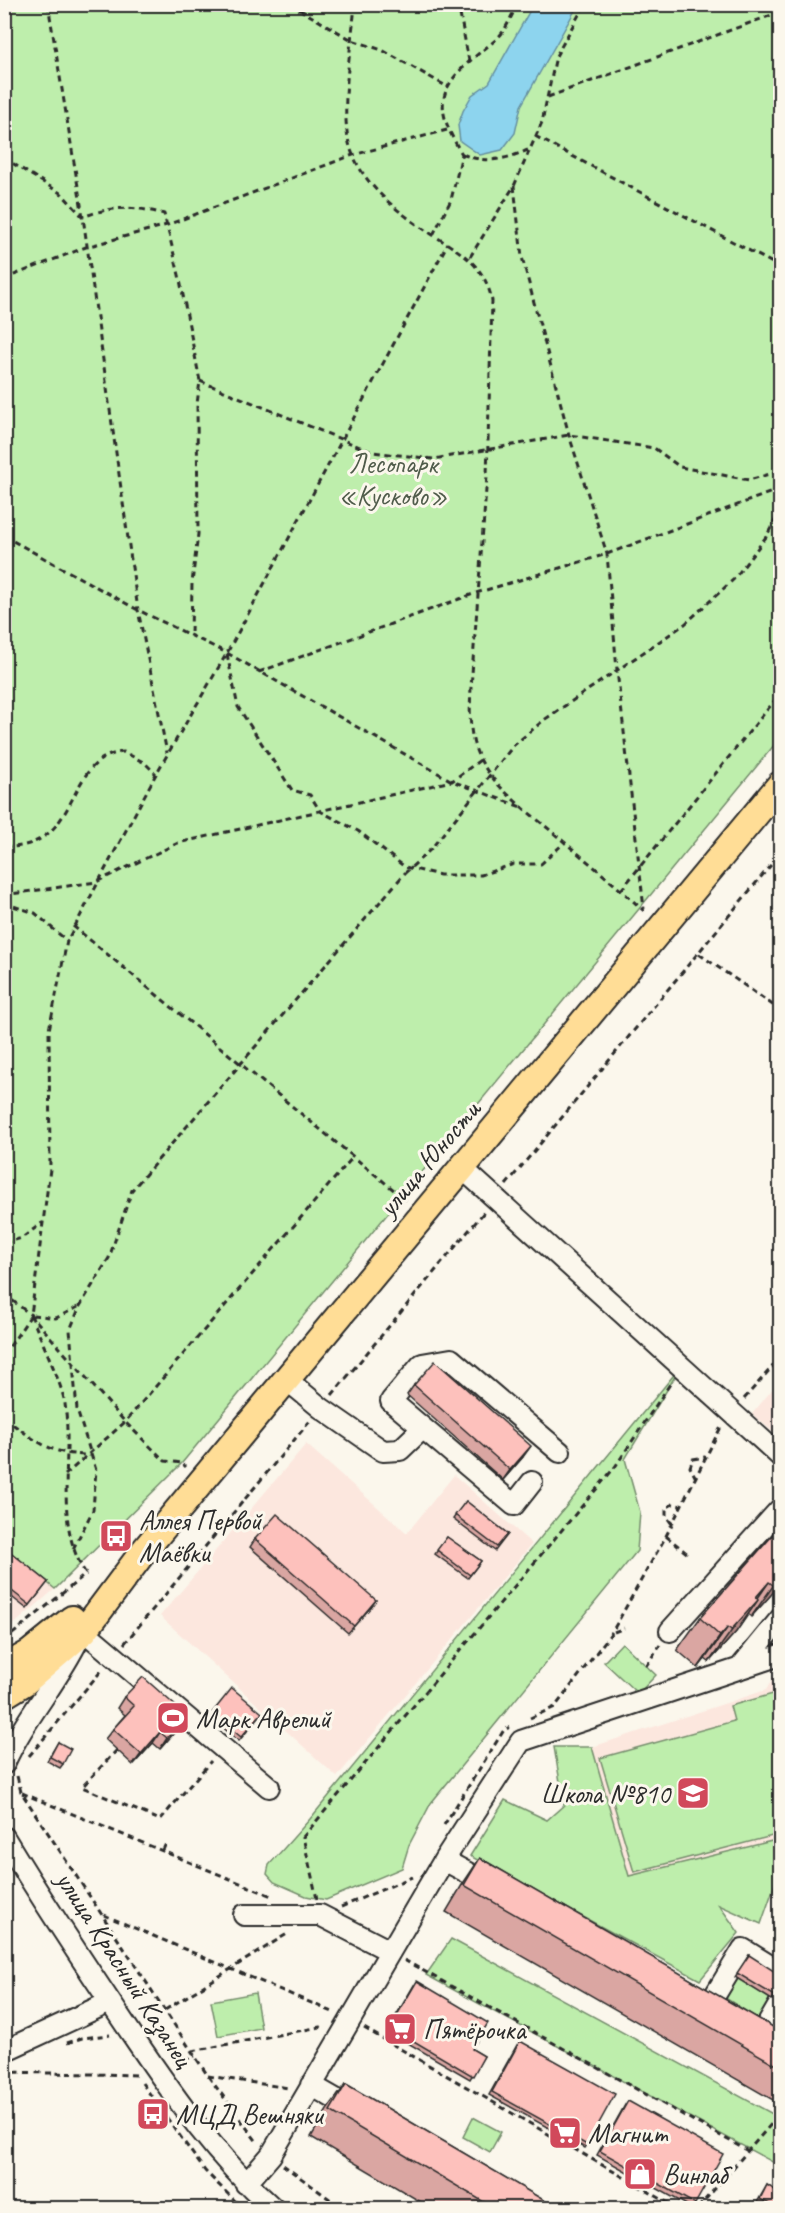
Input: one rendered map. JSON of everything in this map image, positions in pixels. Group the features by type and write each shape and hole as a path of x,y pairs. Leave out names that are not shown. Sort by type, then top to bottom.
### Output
{"main road":[{"name":"улица Юности","path":"4,1695 25,1682 82,1633 127,1572 780,785"},
{"name":"улица Юности","path":"4,1668 54,1634 127,1572"},
{"path":"4,1653 54,1634"}],"street":[{"path":"462,1168 780,1456"},
{"path":"532,1482 513,1505 390,1401 422,1364 451,1359 560,1452"},
{"path":"287,1380 321,1408 382,1450 400,1450 423,1428"},
{"path":"670,1631 780,1509"},
{"path":"739,1669 780,1619"},
{"path":"15,1766 13,1744 68,1662 82,1633 115,1655 269,1787"},
{"path":"246,2184 270,2155 339,2037 356,2024 390,1951 521,1741 780,1655"},
{"name":"улица Красный Казанец","path":"5,1837 110,2002 196,2127 246,2184 273,2208"},
{"path":"443,1863 505,1894"},
{"path":"244,1915 320,1915 390,1951"},
{"path":"709,2005 743,1949 780,1972"},
{"path":"688,1994 726,2014"},
{"path":"10,2058 110,2002"},
{"path":"762,2034 780,2003"},
{"path":"744,2024 780,2045"},
{"path":"309,2088 375,2122"}],"path":[{"path":"48,4 83,217 138,610 167,754"},
{"path":"290,4 352,40 382,50 446,86"},
{"path":"355,4 345,123 352,155 370,183 392,204 433,236 448,243 469,258 489,286 492,301 488,449 476,593 470,717 473,743 480,760 491,775 522,807 644,911 617,670 607,554 569,435 522,257 514,186"},
{"path":"458,4 469,61"},
{"path":"518,4 501,34 469,61 446,86 442,105 447,130 462,154 479,161 496,161 528,150"},
{"path":"469,258 514,186 542,122 556,56 585,4"},
{"path":"547,97 780,12"},
{"path":"4,279 86,247 167,225 352,155 447,130"},
{"path":"535,136 780,267"},
{"path":"433,236 451,201 462,154"},
{"path":"4,158 62,194 83,217"},
{"path":"83,217 103,209 147,209 164,214 167,225 200,381 197,404 198,534 192,583 191,636"},
{"path":"4,1355 31,1315 50,1169 49,1030 67,941 96,882 167,754 227,653 448,243"},
{"path":"200,381 372,452 434,459 569,435 654,447 680,467 749,480 780,471"},
{"path":"258,672 476,593 607,554 780,489"},
{"path":"73,1549 93,1510 96,1470 77,1410 70,1330 80,1306 109,1258 132,1190 240,1062 411,868 430,850 514,746 544,720 686,624 734,579 766,537 780,511"},
{"path":"4,536 138,610 227,653 452,781 522,807"},
{"path":"227,653 238,706 292,789 310,795 320,811 333,820 358,831 411,868 440,875 481,875 514,864 541,864 565,843"},
{"path":"621,890 780,694"},
{"path":"4,847 31,845 45,838 72,803 81,782 102,757 124,752 144,763 156,774"},
{"path":"4,895 96,882 178,843 452,781 480,760"},
{"path":"342,2208 270,2155 237,2117 21,1792 15,1766 115,1655 780,854"},
{"path":"4,903 35,913 67,941"},
{"path":"74,926 406,1200"},
{"path":"699,954 780,1010"},
{"path":"65,1475 125,1422 353,1157"},
{"path":"4,1243 22,1238 43,1222"},
{"path":"4,1294 31,1315 125,1422 165,1461 182,1463 188,1468"},
{"path":"31,1315 56,1318 80,1306"},
{"path":"4,1641 86,1574 73,1549 67,1514 65,1402 31,1315"},
{"path":"524,1720 555,1707 612,1632 682,1506 719,1428 780,1358"},
{"path":"320,1915 303,1837 615,1467 682,1365"},
{"path":"4,1418 51,1450 67,1455 90,1455"},
{"path":"696,1478 690,1467 693,1459 705,1458"},
{"path":"672,1524 666,1516 666,1508 673,1504 682,1506"},
{"path":"666,1536 689,1555"},
{"path":"612,1632 624,1629"},
{"path":"646,1666 670,1631"},
{"path":"443,1826 504,1730 514,1725"},
{"path":"117,1750 82,1787 160,1820 221,1748"},
{"path":"21,1792 282,1900"},
{"path":"163,1850 167,1840"},
{"path":"165,2010 320,1915 443,1863"},
{"path":"102,1914 356,2024 677,2208"},
{"path":"390,1951 748,2151"},
{"path":"192,2051 320,2027 339,2037"},
{"path":"58,2047 82,2038 109,2034 116,2044"},
{"path":"174,2063 195,2056"},
{"path":"10,2058 4,2070 135,2073 172,2128 205,2171 242,2208"},
{"path":"208,2076 309,2088"},
{"path":"698,2208 780,2114"}],"shaded area":[{"path":"780,1380 780,1438 752,1414"},
{"path":"306,1444 407,1533 454,1475 532,1544 337,1777 160,1616"},
{"path":"5,1547 55,1589 5,1632"},
{"name":"Школа №810","path":"780,1666 780,1839 629,1876 592,1747 766,1690"}],"green space":[{"name":"Лесопарк «Кусково»","path":"4,5 780,5 780,738 182,1463 55,1589 4,1547"},
{"path":"682,1365 625,1459 640,1512 637,1551 431,1803 409,1845 402,1868 326,1900 306,1896 274,1882 267,1874 269,1865 310,1819"},
{"path":"622,1643 656,1675 638,1694 604,1662"},
{"name":"Школа №810","path":"780,1692 780,1834 634,1872 600,1758 734,1721 730,1706"},
{"path":"554,1747 592,1747 629,1876 780,1839 780,1882 776,1881 761,1924 719,1905 739,1933 700,1980 470,1856 505,1800 547,1820 564,1805"},
{"path":"451,1939 780,2118 780,2166 426,1975"},
{"path":"735,1977 772,2000 760,2020 722,1996"},
{"path":"255,1993 261,2028 218,2036 211,2001"},
{"path":"473,2117 501,2132 490,2152 463,2137"}],"water":[{"path":"533,5 578,5 521,106 515,133 502,150 480,155 460,141 458,125 472,95 489,83"}],"building":[{"path":"435,1361 531,1446 510,1470 414,1385"},
{"path":"466,1501 508,1534 497,1547 455,1515"},
{"path":"277,1514 376,1600 354,1626 255,1539"},
{"path":"780,1527 780,1577 773,1585 769,1582 756,1597 758,1600 731,1630 728,1627 720,1636 700,1618"},
{"path":"447,1537 481,1561 470,1575 437,1550"},
{"path":"4,1547 48,1582 30,1605 4,1585"},
{"path":"143,1677 187,1716 167,1738 160,1732 141,1754 113,1729 134,1706 124,1697"},
{"path":"232,1688 262,1713 241,1737 212,1713"},
{"path":"58,1742 71,1749 63,1764 50,1757"},
{"path":"480,1858 780,2031 780,2067 464,1885"},
{"path":"749,1955 780,1975 780,1988 775,1996 737,1973"},
{"path":"417,1981 488,2023 472,2049 484,2056 473,2076 390,2027"},
{"path":"520,2041 615,2094 587,2145 492,2092"},
{"path":"346,2084 557,2208 494,2208 330,2111"},
{"path":"628,2101 723,2154 695,2204 600,2151"},
{"path":"767,2185 780,2193 780,2208 760,2199"}],"place":[{"name":"Аллея Первой Маёвки","path":"116,1536"},
{"name":"Марк Аврелий","path":"173,1718"},
{"name":"Школа №810","path":"693,1793"},
{"name":"Пятёрочка","path":"400,2029"},
{"name":"МЦД Вешняки","path":"153,2114"},
{"name":"Магнит","path":"565,2133"},
{"name":"Винлаб","path":"640,2174"}]}
